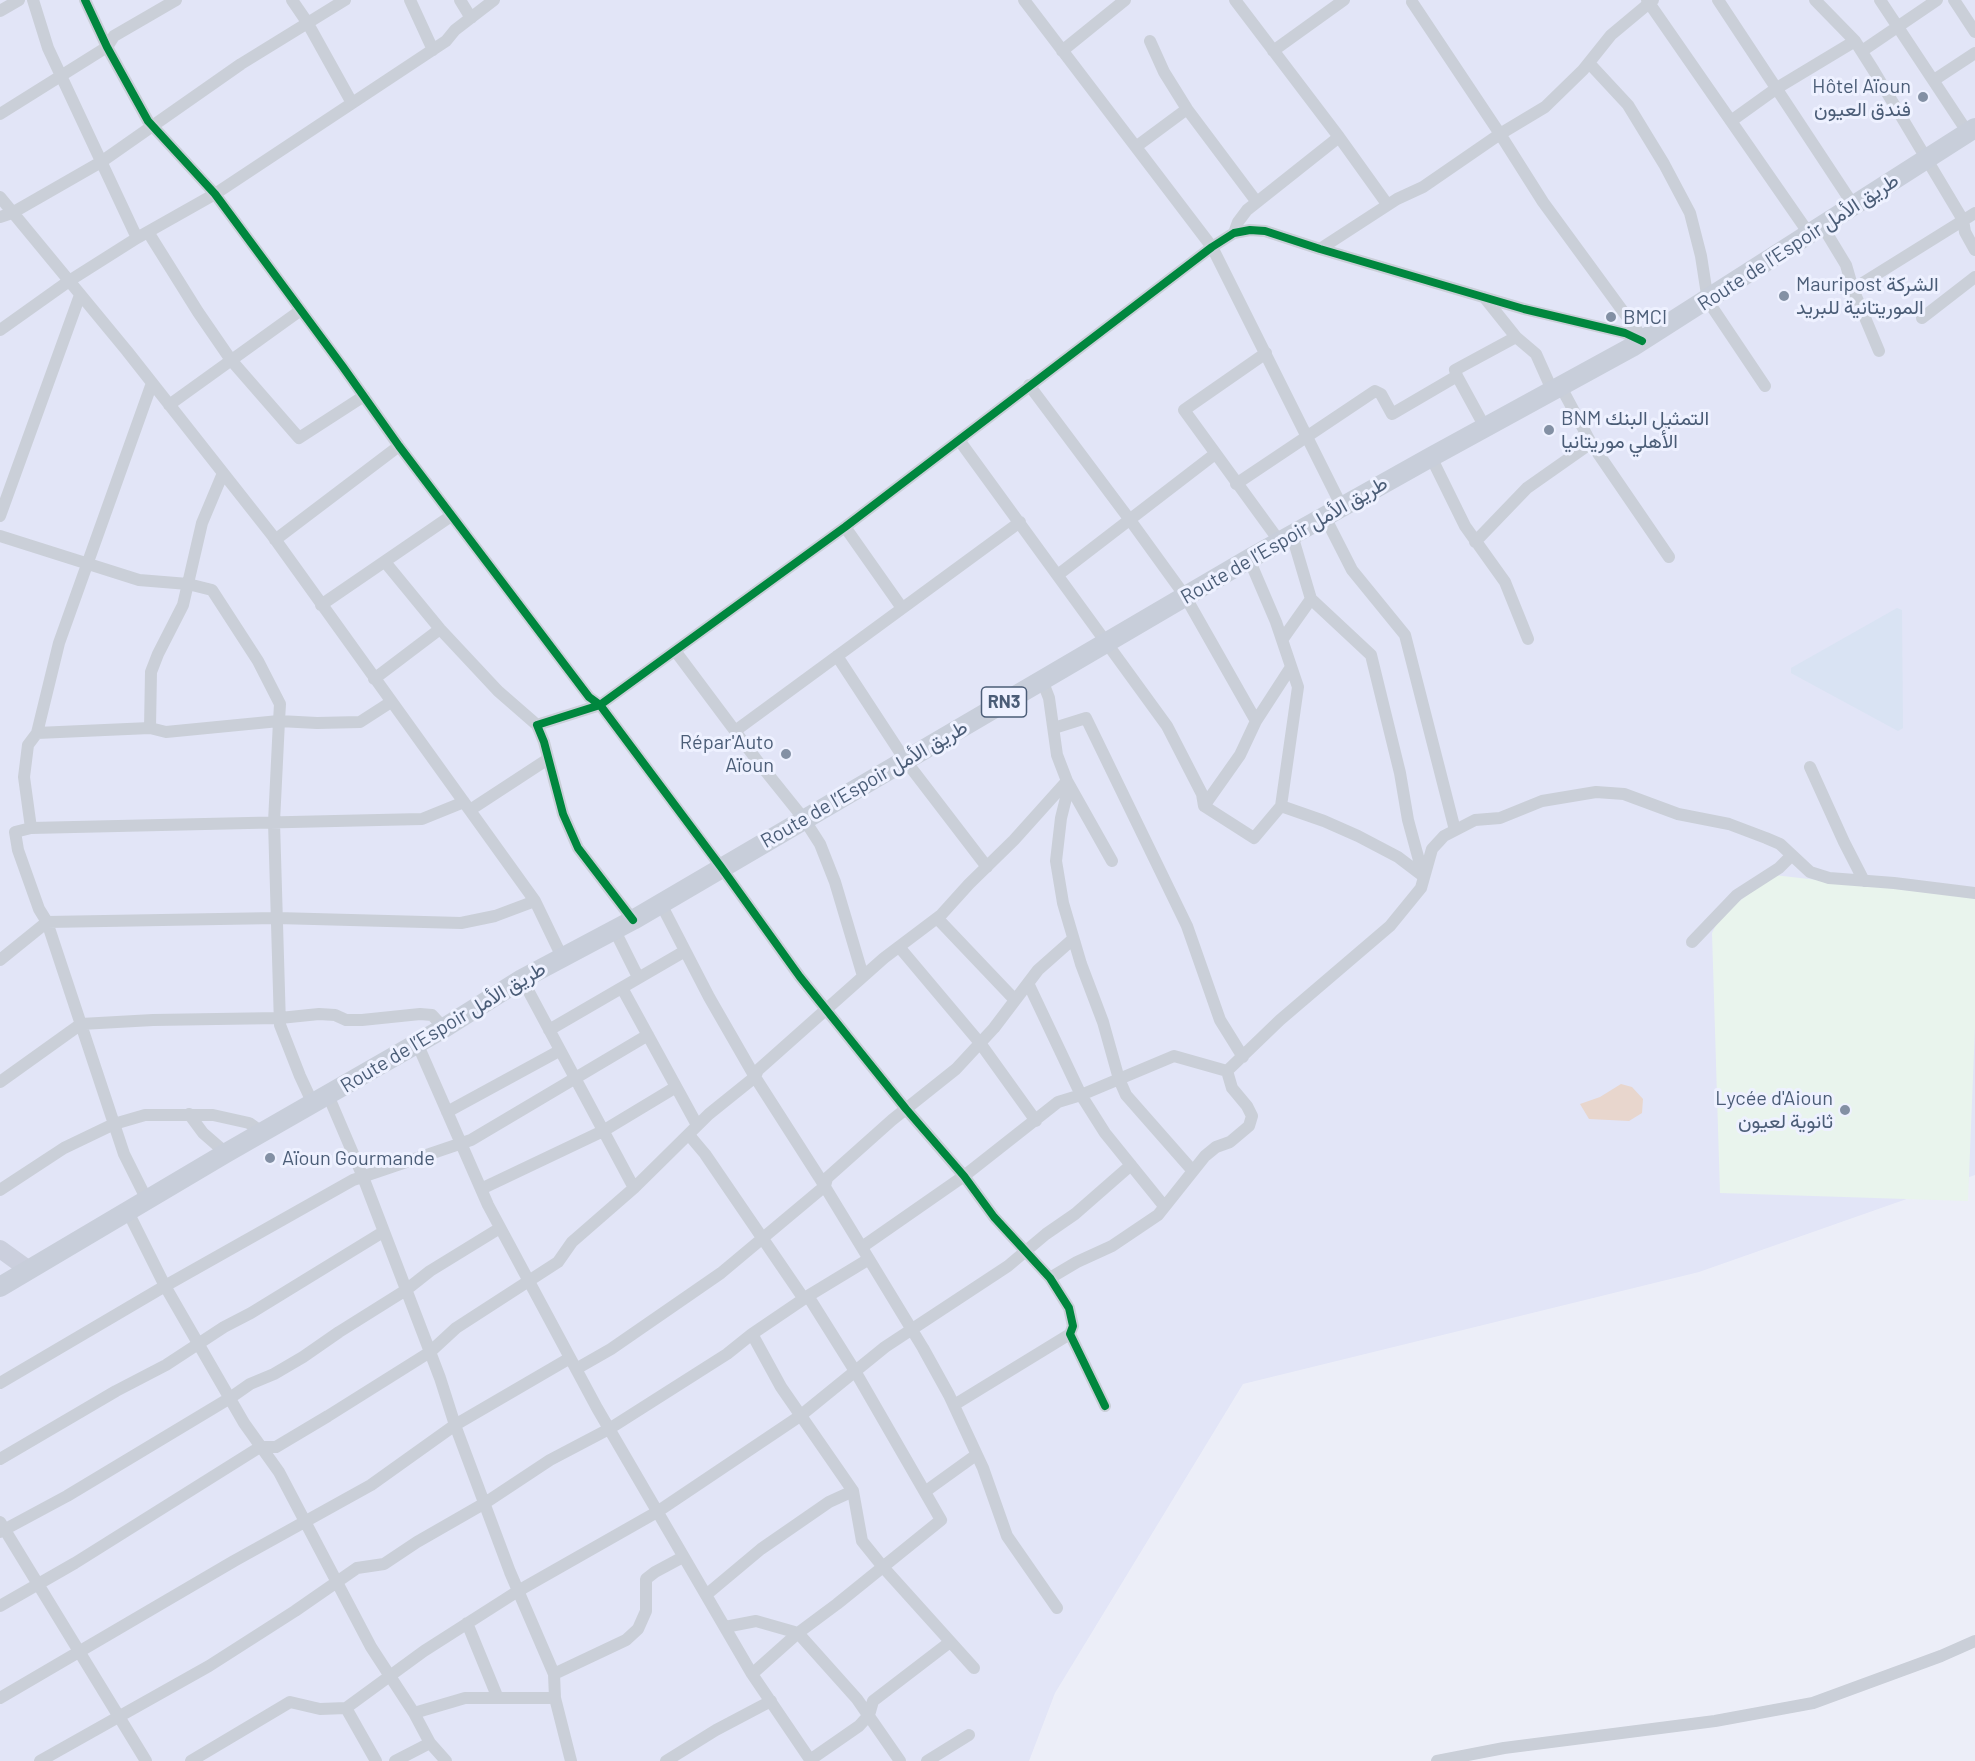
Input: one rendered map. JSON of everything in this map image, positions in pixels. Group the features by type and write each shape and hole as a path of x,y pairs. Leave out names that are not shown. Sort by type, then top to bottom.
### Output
{"highway":[{"name":"Route de l’Espoir طريق الأمل","path":"29,1270 226,1153 444,1028 522,980 615,931 1249,559 1431,457 1557,390 1643,340 1708,301 1971,130"},
{"name":"RN3","path":"0,1287 29,1270"}],"main road":[{"path":"0,1249 29,1270"}],"street":[{"path":"0,11 20,0"},
{"path":"33,0 48,48 101,162 142,235 231,360 299,438 364,396"},
{"path":"86,0 107,47 148,121 215,194 451,516 589,697 600,705 826,1009 906,1109 964,1176 994,1217 1050,1278 1069,1308 1072,1326 1070,1334 1105,1406"},
{"path":"0,114 29,98 60,75 107,47 114,36 176,0"},
{"path":"292,0 307,22 352,103"},
{"path":"6,215 101,162 224,75 345,0"},
{"path":"410,0 433,50"},
{"path":"460,0 471,18"},
{"path":"0,330 69,281 142,235 215,194 433,50 494,0"},
{"path":"1024,0 1212,247 1306,435 1352,570 1405,635 1455,830"},
{"path":"1062,51 1125,0"},
{"path":"1235,0 1388,204"},
{"path":"1274,51 1344,0"},
{"path":"1718,0 1854,206"},
{"path":"1880,0 1971,130"},
{"path":"1731,121 1777,88 1898,26 1937,0"},
{"path":"1954,0 1975,32"},
{"path":"1320,249 1388,204 1423,187 1500,134 1545,107 1589,63 1611,35 1649,1 1731,121 1816,231 1846,265 1853,289 1880,351"},
{"path":"1412,2 1566,236 1643,340"},
{"path":"1822,2 1858,46 1928,159 1963,220 1965,232 1975,250"},
{"path":"1150,41 1164,72 1187,109 1256,201"},
{"path":"1934,80 1975,53"},
{"path":"1589,63 1628,105 1664,164 1690,213 1701,256 1708,301 1765,386"},
{"path":"1137,146 1187,109"},
{"path":"1234,233 1242,215 1256,201 1339,137"},
{"path":"0,197 6,215 69,281 275,540 535,901 562,957"},
{"path":"1853,289 1975,213"},
{"path":"537,725 600,705 676,652 845,527 1212,247 1234,233 1250,230 1266,231 1524,309 1625,333 1643,340"},
{"path":"1922,318 1975,277"},
{"path":"0,516 80,295"},
{"path":"1484,297 1516,337 1536,354 1591,443 1669,557"},
{"path":"169,405 301,309"},
{"path":"1488,427 1480,420 1455,370 1516,337"},
{"path":"1266,353 1184,410 1236,484 1286,539 1311,599 1371,654 1400,773 1408,820 1423,876"},
{"path":"1236,484 1375,391 1381,394 1392,414 1456,376"},
{"path":"31,828 24,777 28,745 37,733 59,643 152,383"},
{"path":"1029,386 1185,596 1256,721"},
{"path":"959,440 1059,574 1167,726 1202,794 1204,806 1254,837 1281,806 1298,687 1282,640 1249,559"},
{"path":"1475,542 1527,488 1591,443"},
{"path":"275,540 399,446"},
{"path":"1059,574 1215,454"},
{"path":"1431,457 1465,526 1505,582 1528,639"},
{"path":"150,728 151,672 183,605 202,523 223,473"},
{"path":"321,605 451,516"},
{"path":"735,731 1020,522"},
{"path":"845,527 902,608"},
{"path":"0,536 138,580 188,584 212,591 273,687 280,704 274,822 280,1025 300,1076 320,1100 363,1178 518,1591 554,1674 555,1698 572,1761"},
{"path":"385,562 440,629 498,691 537,725 563,814 578,848 633,920"},
{"path":"1282,640 1311,599"},
{"path":"374,679 440,629"},
{"path":"676,652 804,819 820,844 835,882 863,976"},
{"path":"837,656 905,760 987,867"},
{"path":"1204,806 1240,755 1256,721 1291,667"},
{"path":"1042,680 1049,698 1058,755 1067,780 1112,861"},
{"path":"37,733 150,728 166,732 279,721 360,722 391,702"},
{"path":"1054,728 1086,718 1187,926 1220,1020 1243,1057"},
{"path":"147,1200 124,1154 47,922 39,909 18,850 15,832 31,828 422,819 467,806 548,759"},
{"path":"1810,767 1864,881"},
{"path":"0,1606 75,1563 260,1447 276,1447 430,1352 456,1328 558,1262 572,1242 634,1188 709,1114 755,1077 758,1070 863,976 937,918 1014,840 1067,780"},
{"path":"1067,780 1067,794 1061,818 1056,861 1063,903 1073,939 1126,1095 1192,1170"},
{"path":"1227,1071 1280,1020 1390,926 1421,888 1432,849 1444,836 1475,820 1500,818 1542,801 1596,792 1624,795 1678,814 1729,824 1780,844 1810,872 1829,878 1975,893"},
{"path":"1281,806 1358,836 1398,857 1423,876"},
{"path":"1692,942 1737,895 1779,868 1792,855"},
{"path":"0,960 47,922 277,918 461,923 495,916 535,901"},
{"path":"661,904 755,1077 825,1186 912,1331 954,1406 976,1455 1007,1536 1057,1608"},
{"path":"937,918 1015,1000"},
{"path":"615,931 638,977"},
{"path":"576,1369 611,1349 721,1273 825,1186 827,1178 956,1069 980,1043 1038,970 1073,939"},
{"path":"900,948 980,1043 1036,1121"},
{"path":"549,1030 685,951"},
{"path":"522,980 634,1188"},
{"path":"1028,983 1081,1095 1105,1133 1164,1206"},
{"path":"622,988 676,1087 693,1130 711,1164 762,1239 806,1297 855,1371 941,1520 798,1633 752,1674"},
{"path":"0,1082 81,1024 153,1020 280,1018 319,1014 335,1015 346,1020 362,1020 420,1014 432,1015 444,1028"},
{"path":"0,1383 325,1195 353,1180 471,1140 648,1035"},
{"path":"417,1043 459,1143 500,1228 609,1430 752,1674 811,1761 859,1726 869,1716 873,1701 950,1642"},
{"path":"447,1112 559,1051"},
{"path":"862,1247 964,1176 1058,1102 1081,1095 1174,1056 1227,1071"},
{"path":"1050,1278 1077,1262 1112,1246 1158,1215 1205,1156 1216,1147 1230,1142 1249,1126 1252,1116 1232,1088 1227,1071"},
{"path":"481,1189 603,1131 676,1087"},
{"path":"189,1114 203,1133 226,1153"},
{"path":"0,1190 64,1148 114,1124 145,1115 189,1114 238,1119 249,1123 263,1133"},
{"path":"190,1761 290,1702 320,1708 346,1708 467,1623 518,1591 657,1512 800,1416 885,1347 984,1283 1075,1214 1131,1165"},
{"path":"128,1212 165,1286 230,1398 260,1447 279,1472 371,1647 414,1713 430,1743 446,1761"},
{"path":"146,1761 2,1528 67,1496 250,1384 274,1374 303,1357 406,1290 430,1271 500,1228"},
{"path":"0,1459 116,1391 166,1365 383,1232"},
{"path":"40,1761 209,1666 357,1568 384,1564 485,1503 550,1460 609,1430 727,1354 806,1297 868,1259"},
{"path":"752,1334 781,1387 853,1491 862,1541 974,1668"},
{"path":"954,1406 1070,1334"},
{"path":"0,1698 305,1520 371,1485 455,1425 570,1358"},
{"path":"926,1491 976,1455"},
{"path":"706,1594 761,1548 829,1502 853,1491"},
{"path":"554,1674 626,1640 638,1629 646,1611 646,1580 655,1572 683,1557"},
{"path":"725,1627 756,1621 798,1633 836,1673 900,1761"},
{"path":"467,1623 497,1696"},
{"path":"1437,1761 1504,1748 1715,1721 1814,1703 1975,1641"},
{"path":"414,1713 465,1698 497,1696 555,1698"},
{"path":"666,1761 716,1730 771,1701"},
{"path":"346,1708 376,1761"},
{"path":"927,1761 969,1735"},
{"path":"395,1761 430,1743"}],"shaded area":[{"path":"0,0 1975,0 1975,1175 1699,1272 1243,1384 1055,1693 1029,1761 0,1761"},
{"path":"1897,608 1902,610 1903,728 1898,731 1791,673 1791,668"},
{"name":"Lycée d'Aioun ثانوية لعيون","path":"1774,875 1975,898 1975,1027 1968,1201 1720,1193 1712,933 1721,915"},
{"path":"1621,1084 1632,1087 1643,1099 1642,1113 1629,1121 1589,1119 1580,1104 1600,1097"}],"cycle path":[{"path":"85,0 107,47 148,121 215,194 399,446 589,697 600,705 800,977 906,1109 964,1176 994,1217 1050,1278 1069,1308 1073,1326 1070,1334 1105,1406"},
{"path":"633,920 578,848 563,814 544,742 537,725 600,705 845,527 1212,247 1234,233 1250,230 1265,231 1524,309 1625,333 1642,341"}],"place":[{"name":"Hôtel Aïoun فندق العيون","path":"1923,97"},
{"name":"Mauripost الشركة الموريتانية للبريد","path":"1784,296"},
{"name":"BMCI","path":"1611,317"},
{"name":"BNM التمثيل البنك الأهلي موريتانيا","path":"1549,430"},
{"name":"Répar'Auto Aïoun","path":"786,754"},
{"name":"Lycée d'Aioun ثانوية لعيون","path":"1845,1110"},
{"name":"Aïoun Gourmande","path":"270,1158"}]}
